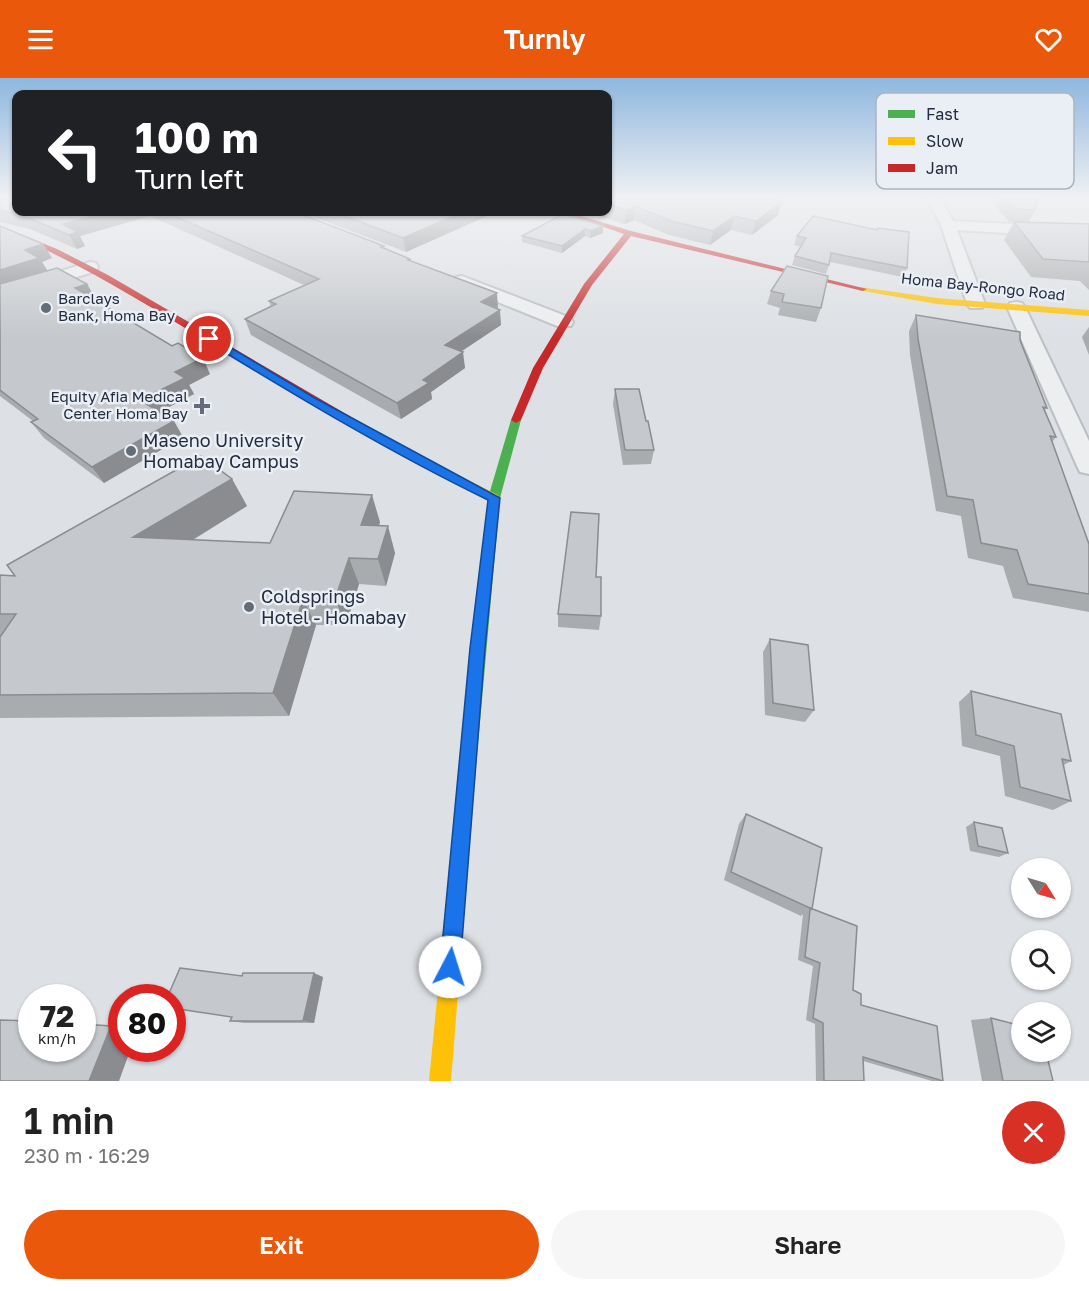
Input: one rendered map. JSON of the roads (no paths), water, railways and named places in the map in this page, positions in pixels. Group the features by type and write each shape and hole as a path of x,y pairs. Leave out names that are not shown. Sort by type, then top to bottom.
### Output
{"main road":[{"path":"43,244 90,267 309,399 451,478 494,498"},
{"path":"440,1081 478,648 494,498 514,426 538,368 588,284 620,244"},
{"name":"Homa Bay-Rongo Road","path":"673,244 847,287 976,304 1089,313"}],"street":[{"path":"955,244 976,304"},
{"path":"0,296 90,267"},
{"path":"446,275 564,322"},
{"path":"1016,307 1089,466"}],"place":[{"name":"Barclays Bank, Homa Bay","path":"46,308"},
{"name":"Equity Afia Medical Center Homa Bay","path":"202,406"},
{"name":"Maseno University Homabay Campus","path":"131,451"},
{"name":"Coldsprings Hotel - Homabay","path":"249,607"}]}
